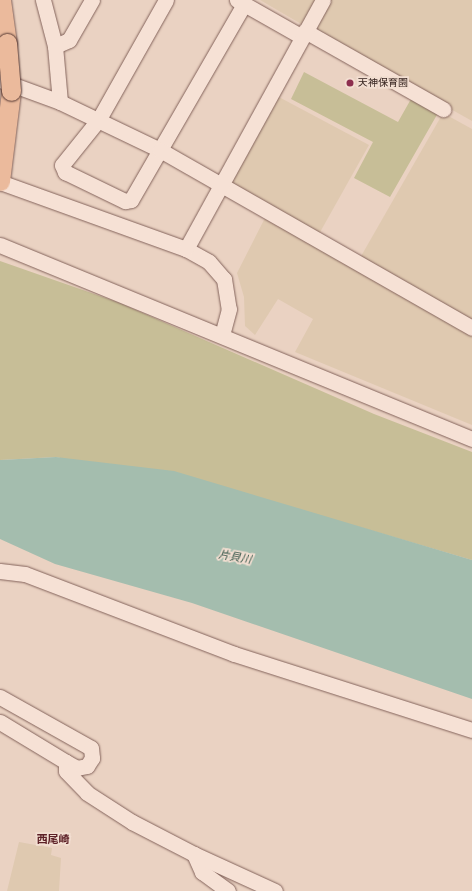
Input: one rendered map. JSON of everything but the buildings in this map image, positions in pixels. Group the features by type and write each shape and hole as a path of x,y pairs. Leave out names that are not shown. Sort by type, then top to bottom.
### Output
{"main road":[{"path":"0,182 7,44 1,0"}],"street":[{"path":"43,0 55,46 60,102"},
{"path":"55,46 69,40 92,0"},
{"path":"166,0 99,119 65,158 62,164 65,172 125,201 131,200 241,2 443,108"},
{"path":"186,249 219,183 323,0"},
{"path":"5,85 60,102 99,119 160,150 472,328"},
{"path":"0,182 186,249 209,262 224,280 230,309 222,336"},
{"path":"0,245 472,439"},
{"path":"0,571 25,574 234,654 472,730"},
{"path":"0,697 91,748 92,758 87,766 77,768 0,722"},
{"path":"66,762 66,771 87,793 132,822 194,854 275,891"},
{"path":"194,854 202,872 228,891"}],"shaded area":[{"path":"260,0 317,0 303,25"},
{"path":"330,0 472,0 472,121 312,31"},
{"path":"304,72 398,122 411,99 438,113 390,197 354,178 373,142 291,99"},
{"path":"277,96 369,145 319,234 228,182"},
{"path":"443,113 472,129 472,323 360,258"},
{"path":"266,216 472,333 472,425 295,352 313,319 278,299 255,335 245,326 244,297 237,273"},
{"path":"0,261 120,303 374,414 472,452 472,560 349,524 56,457 0,460"},
{"path":"19,842 52,848 51,855 61,858 59,891 7,891"}],"water":[{"name":"片貝川","path":"56,457 174,471 472,560 472,699 192,603 55,564 0,539 0,460"}],"place":[{"name":"天神保育園","path":"350,83"}],"district":[{"name":"西尾崎","path":"53,839"}]}
